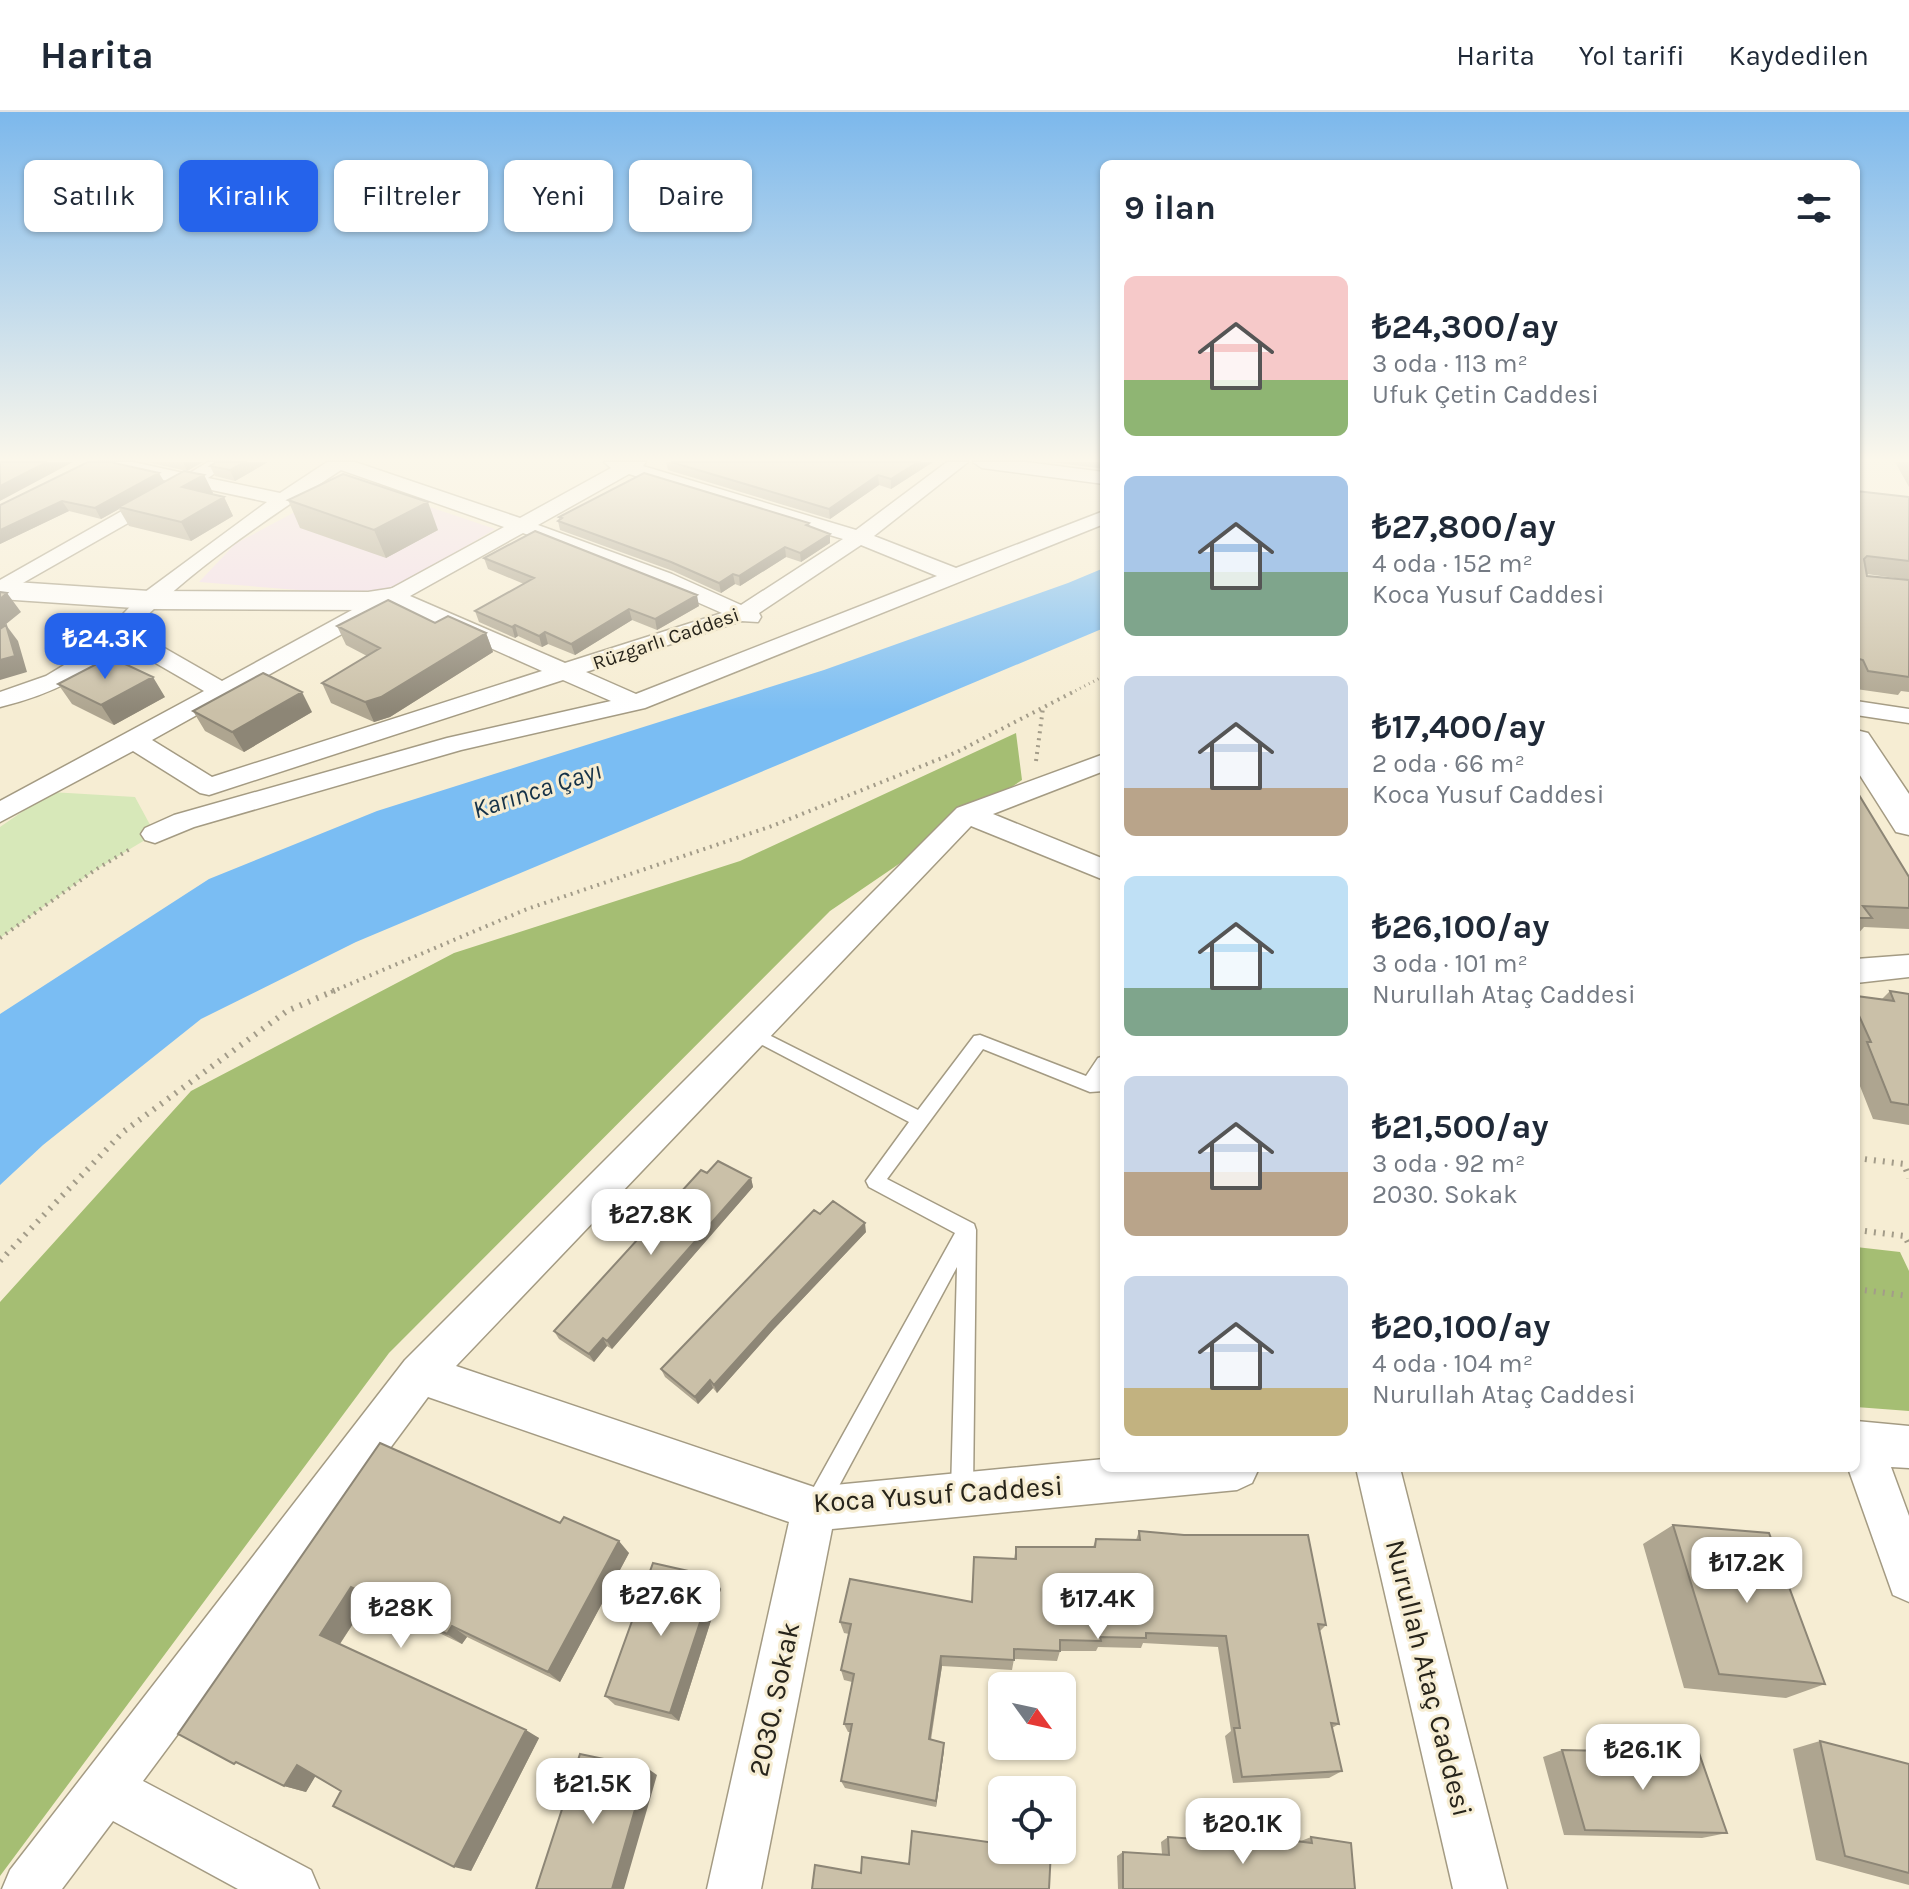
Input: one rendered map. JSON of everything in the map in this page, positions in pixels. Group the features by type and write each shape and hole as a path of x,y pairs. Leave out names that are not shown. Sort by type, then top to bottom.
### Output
{"street":[{"path":"0,590 77,545"},
{"path":"0,700 55,681 97,655 149,600 223,545"},
{"path":"0,813 488,545"},
{"path":"570,545 744,613 790,641"},
{"name":"Rüzgarlı Caddesi","path":"134,740 209,787 744,613 847,545"},
{"path":"879,545 956,576"},
{"path":"155,834 184,821 456,743 636,703 1034,545"},
{"path":"0,590 149,600 368,601 394,597 636,703"},
{"path":"119,632 222,691"},
{"path":"1860,709 1909,716"},
{"path":"1860,747 1909,823"},
{"path":"29,1889 420,1374 967,814 1100,764"},
{"path":"967,814 1100,868"},
{"path":"1860,971 1909,966"},
{"name":"Koca Yusuf Caddesi","path":"420,1374 814,1509 1196,1472"},
{"path":"1860,1442 1909,1447"},
{"path":"1860,1447 1909,1579"},
{"name":"Nurullah Ataç Caddesi","path":"1379,1472 1480,1889"},
{"name":"2030. Sokak","path":"734,1889 814,1509"},
{"path":"106,1789 292,1889"}],"lane":[{"path":"753,1033 921,1120"},
{"path":"967,1230 875,1181 980,1041 1097,1084"},
{"path":"962,1495 967,1230"},
{"path":"814,1509 967,1230"}],"path":[{"path":"0,1261 123,1132 287,1011 527,909 772,826 957,752 1100,678"},
{"path":"1033,789 1044,707"},
{"path":"0,938 95,870 155,834"},
{"path":"1860,1158 1904,1164 1909,1178"},
{"path":"1860,1230 1905,1236 1909,1245"},
{"path":"1860,1290 1909,1296"}],"shaded area":[{"path":"234,545 468,545 398,587 374,596 199,582"}],"green space":[{"path":"1016,733 1022,780 830,911 389,1353 0,1876 0,1302 191,1091 454,953 740,861"},
{"path":"51,792 135,797 155,834 95,870 0,938 0,827"},
{"path":"1860,1247 1900,1252 1909,1271 1909,1411 1860,1407"}],"water":[{"name":"Karınca Çayı","path":"1100,570 1100,630 356,942 201,1019 43,1145 0,1185 0,1014 209,879 377,811 824,670"}],"building":[{"path":"509,545 570,545 697,595 655,619 629,609 571,644 545,632 539,636 515,625 512,627 475,611 534,578 484,558"},
{"path":"624,545 813,545 800,553 785,547 739,576 733,574 719,583"},
{"path":"1860,545 1909,545 1909,561 1867,556 1864,559 1867,576 1909,580 1909,677 1868,671 1860,659"},
{"path":"388,600 435,623 448,616 486,633 381,697 365,702 322,683 380,648 337,626"},
{"path":"6,625 15,656 0,660 0,629"},
{"path":"110,657 153,677 101,705 58,684"},
{"path":"263,673 302,692 232,732 193,711"},
{"path":"1860,797 1909,877 1909,908 1863,906 1872,918 1860,918"},
{"path":"1890,991 1909,994 1909,1105 1891,1102 1860,1018 1860,997 1894,1001"},
{"path":"718,1161 751,1178 607,1341 603,1338 589,1354 554,1331 701,1170 707,1173"},
{"path":"833,1201 865,1223 714,1385 710,1380 695,1397 661,1369 814,1210 820,1214"},
{"path":"380,1443 560,1523 564,1517 619,1541 548,1672 452,1626 447,1634 351,1587 320,1635 526,1730 454,1867 333,1806 341,1791 297,1765 284,1786 178,1734"},
{"path":"1673,1525 1769,1533 1825,1684 1719,1674"},
{"path":"1139,1531 1184,1535 1308,1535 1326,1625 1318,1624 1339,1724 1331,1723 1342,1771 1242,1777 1234,1728 1240,1728 1226,1636 1146,1633 1146,1638 1060,1640 1060,1651 1014,1649 1014,1660 941,1656 929,1739 944,1743 936,1801 841,1781 852,1724 844,1724 854,1674 841,1670 851,1624 840,1622 850,1579 972,1602 974,1557 1016,1559 1016,1547 1095,1547 1096,1539 1140,1540"},
{"path":"653,1563 715,1577 670,1713 605,1696"},
{"path":"1820,1741 1909,1764 1909,1873 1845,1856"},
{"path":"1562,1750 1699,1753 1727,1833 1585,1830"},
{"path":"580,1754 647,1768 612,1889 536,1889"},
{"path":"912,1831 988,1842 988,1864 1050,1864 1049,1889 812,1889 815,1865 861,1873 862,1857 909,1864"},
{"path":"1168,1837 1265,1844 1265,1837 1312,1843 1311,1837 1351,1843 1355,1889 1123,1889 1123,1852 1169,1855"}]}
